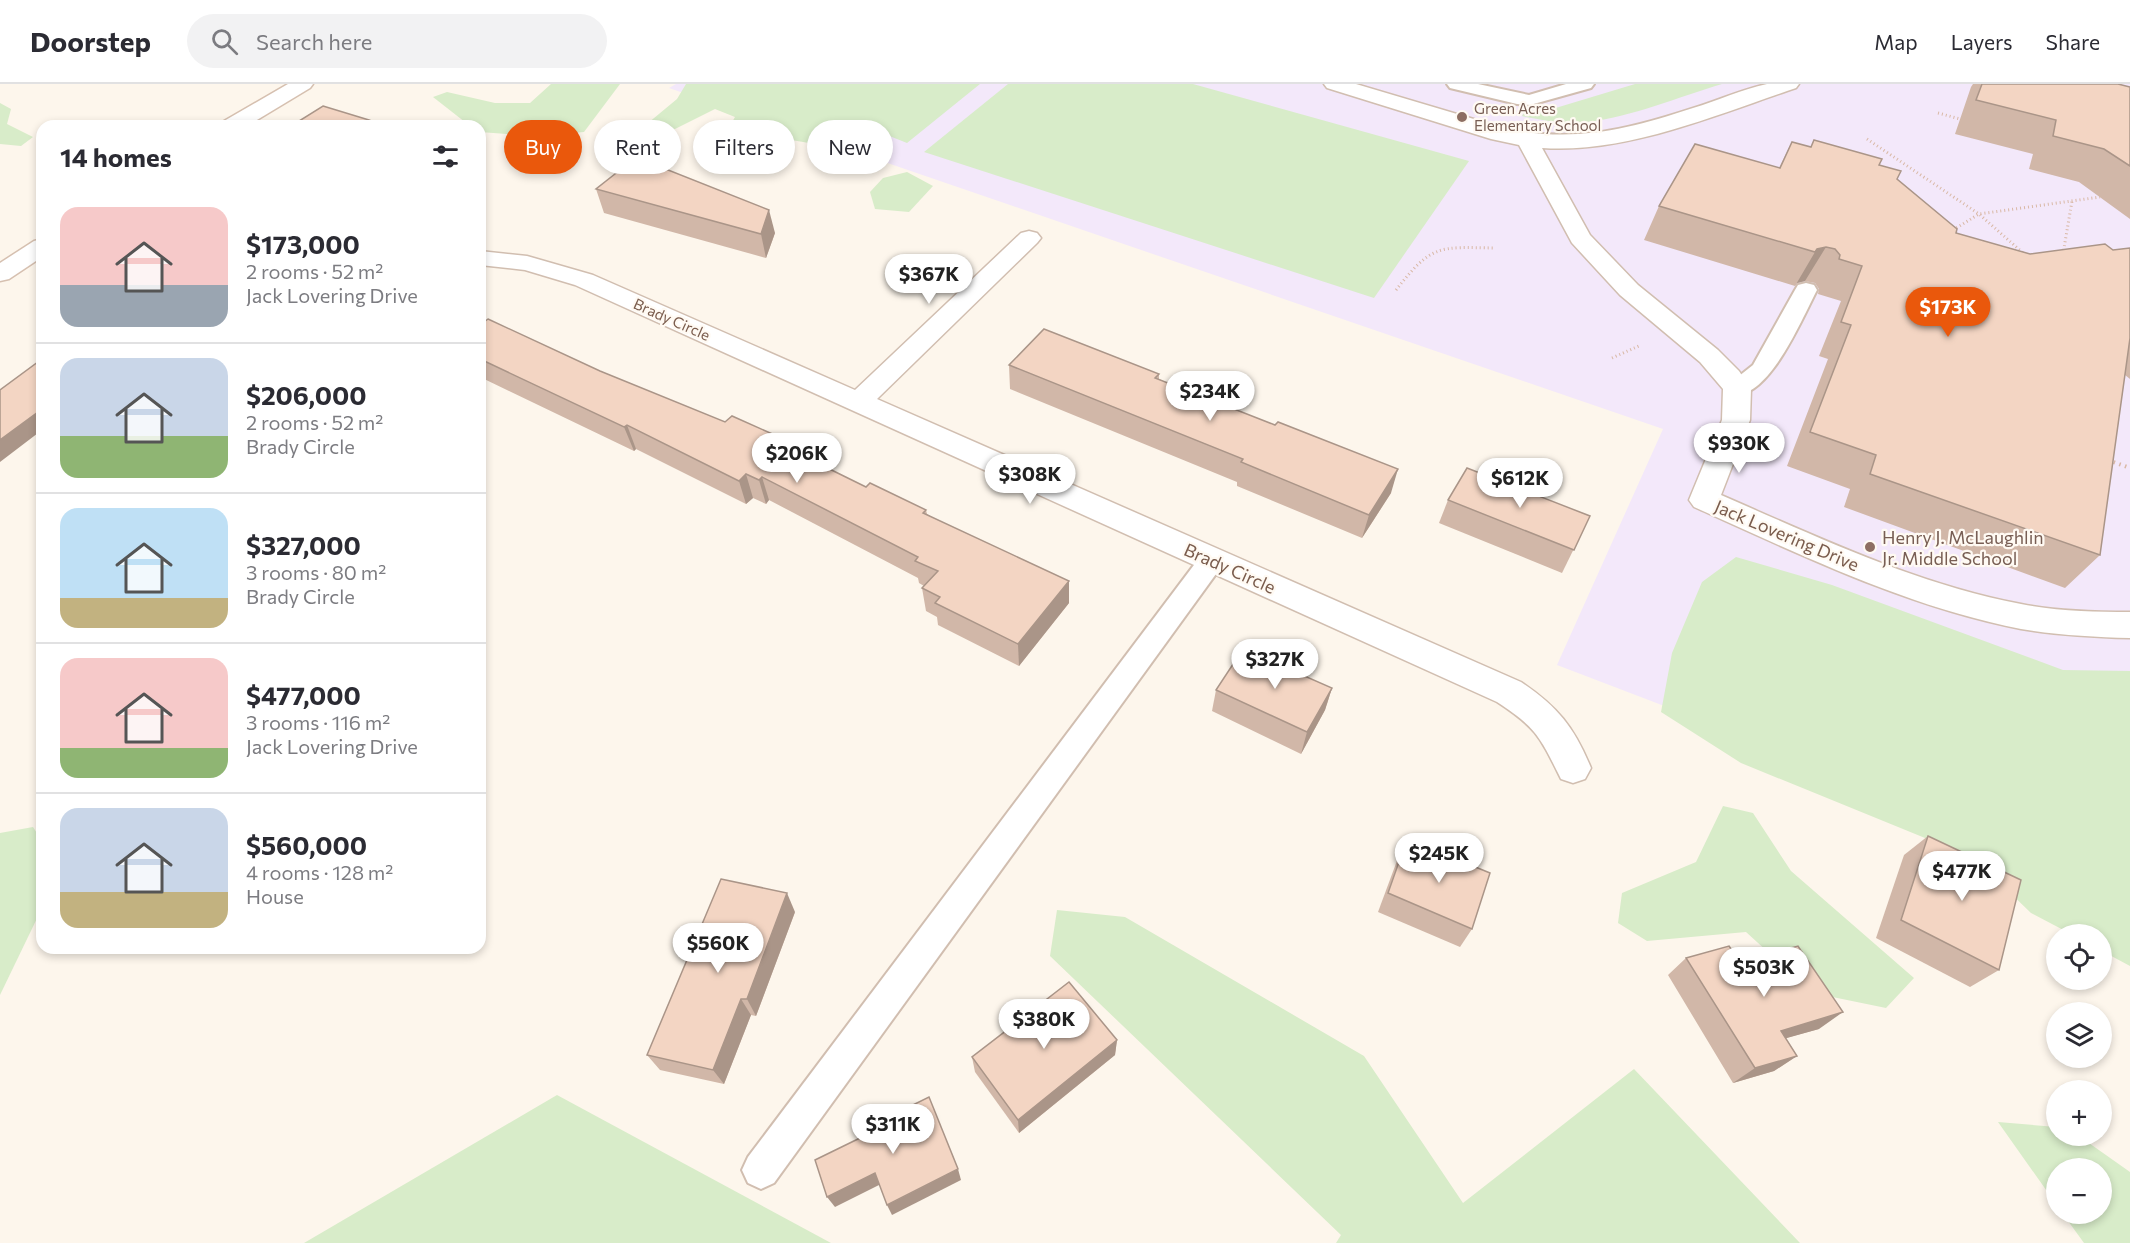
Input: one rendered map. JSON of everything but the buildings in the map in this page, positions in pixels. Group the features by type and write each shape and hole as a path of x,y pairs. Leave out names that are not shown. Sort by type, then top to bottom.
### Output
{"street":[{"path":"242,120 303,84"},
{"path":"1334,84 1499,134 1527,140 1566,143 1606,138 1666,124 1789,84"},
{"path":"1527,140 1580,238 1629,290 1709,356 1730,377 1737,389"},
{"path":"858,402 1029,238"},
{"path":"0,274 36,250"},
{"name":"Brady Circle","path":"486,259 527,263 584,280 1509,692 1532,706 1552,725 1564,745 1573,768"},
{"name":"Jack Lovering Drive","path":"1737,389 1736,420 1704,500 1843,560 1940,595 2056,624 2130,626"}],"lane":[{"path":"1456,84 1508,98 1530,100 1585,84"},
{"path":"1737,389 1762,370 1806,290"},
{"path":"760,1170 1212,560"}],"path":[{"path":"1938,113 1960,119"},
{"path":"1867,139 1979,214 2031,260"},
{"path":"1944,235 1979,214 2100,197"},
{"path":"2061,264 2072,201"},
{"path":"1396,290 1422,260 1436,251 1470,248 1495,249"},
{"path":"1612,358 1645,344"},
{"path":"2106,459 2130,468"},
{"path":"2109,465 2114,462"}],"shaded area":[{"name":"Henry J. McLaughlin Jr. Middle School","path":"676,84 2130,84 2130,884 1557,665 1663,429 893,165 893,120 807,120 807,135 795,131 795,120 762,120 669,88"}],"green space":[{"path":"551,84 620,84 582,132 582,120 504,120 504,134 486,132 486,120 462,120 433,97 447,92 495,103 530,103"},
{"path":"686,84 980,84 907,143 893,137 893,120 807,120 807,143 795,141 795,120 733,120 735,117 715,109 681,126 681,120 652,120 677,99"},
{"path":"1008,84 1193,84 1469,161 1374,298 924,152"},
{"path":"1635,84 1722,84 1638,111 1587,122 1554,122 1522,116 1525,111 1549,110"},
{"path":"0,103 11,109 7,124 33,137 21,146 0,144"},
{"path":"907,172 933,186 909,212 875,209 870,192 883,178"},
{"path":"1736,557 1832,585 2063,670 2130,671 2130,966 2112,956 2112,924 2052,924 2031,913 1974,858 1741,763 1661,712 1672,653 1702,582"},
{"path":"1723,806 1753,813 1791,871 1914,978 1886,1008 1813,993 1746,932 1647,941 1618,923 1622,893 1696,862"},
{"path":"33,827 36,832 36,920 0,995 0,833"},
{"path":"1057,910 1125,917 1364,1056 1463,1203 1634,1069 1800,1243 1336,1243 1341,1235 1050,956"},
{"path":"557,1095 831,1243 304,1243"},
{"path":"1998,1122 2046,1126 2046,1146 2093,1146 2110,1158 2046,1158 2046,1190"},
{"path":"2112,1159 2130,1172 2130,1243 2084,1243 2070,1224 2112,1224"}],"place":[{"name":"Green Acres Elementary School","path":"1462,117"},
{"name":"Henry J. McLaughlin Jr. Middle School","path":"1870,547"}]}
